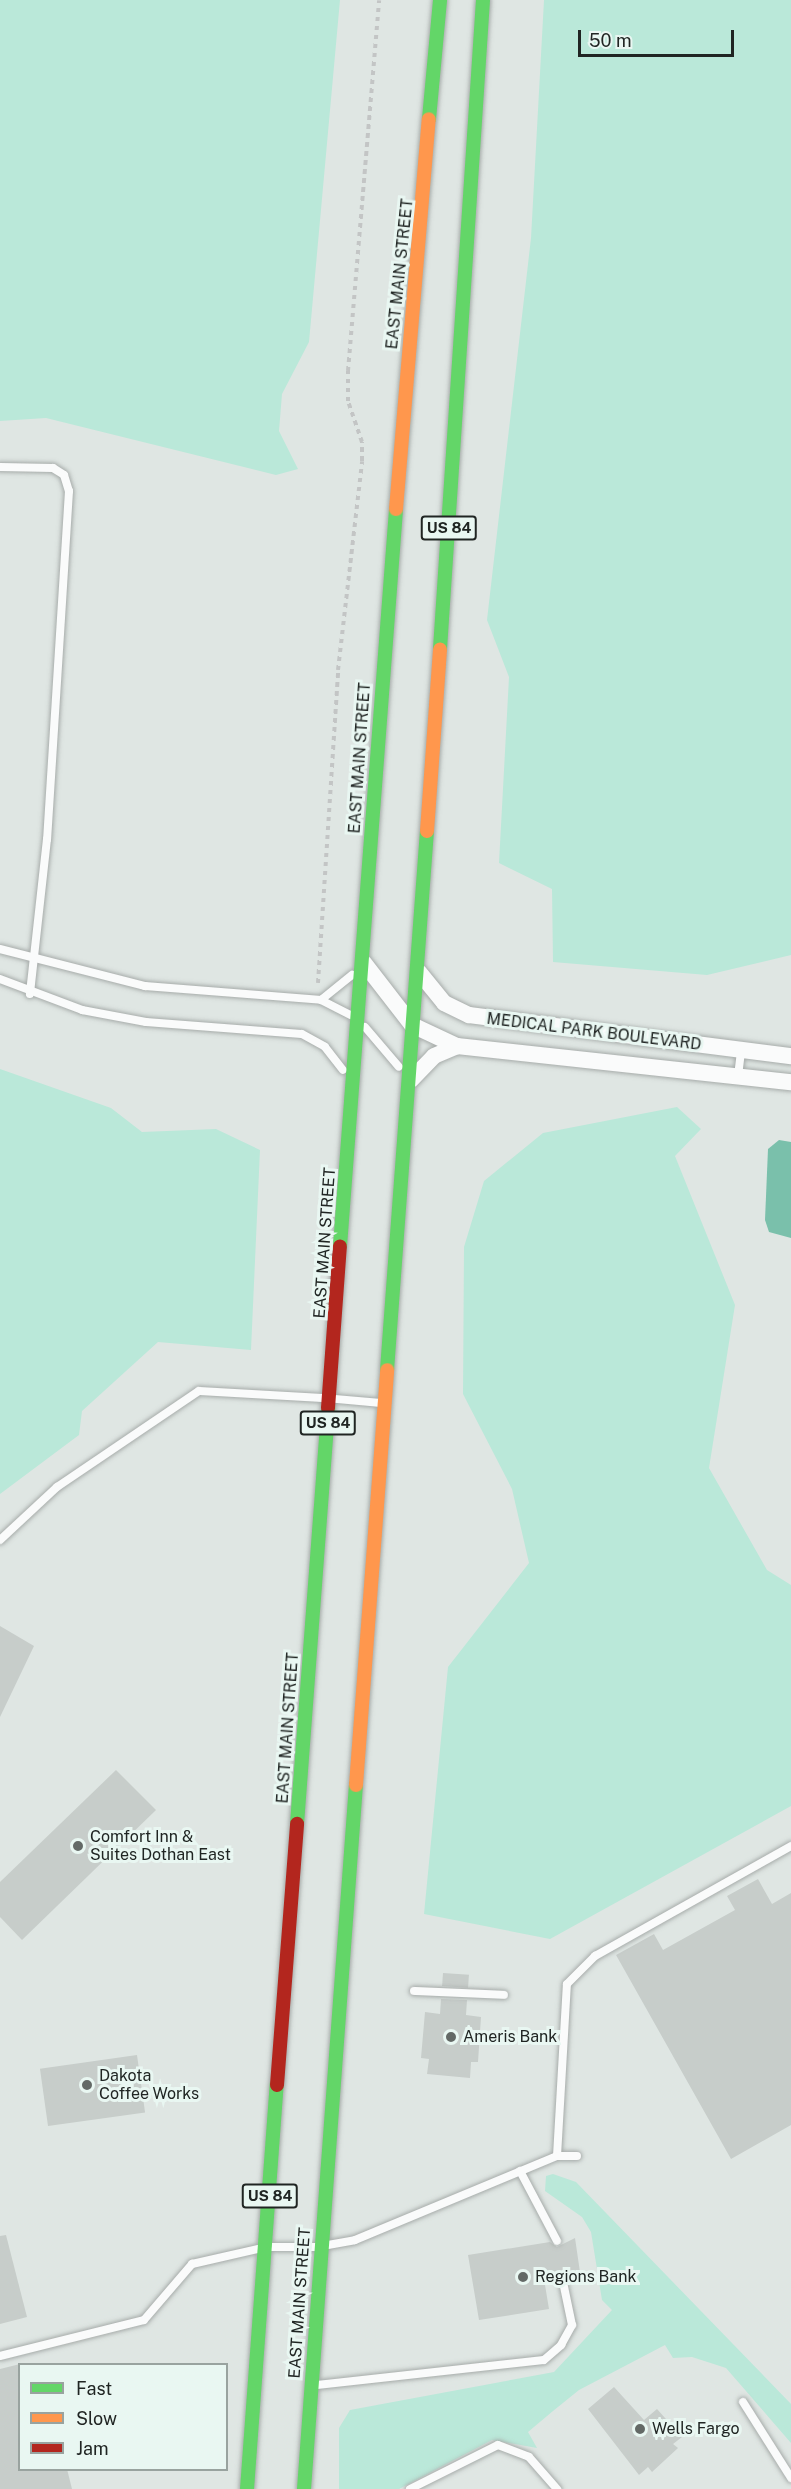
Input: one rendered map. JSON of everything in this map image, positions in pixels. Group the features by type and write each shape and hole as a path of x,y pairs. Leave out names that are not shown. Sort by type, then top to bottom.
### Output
{"highway":[{"name":"EAST MAIN STREET","path":"247,2489 352,1087 440,0"},
{"name":"EAST MAIN STREET","path":"304,2489 320,2247 408,1083 483,0"}],"street":[{"name":"MEDICAL PARK BOULEVARD","path":"362,960 383,995 412,1025 457,1046 791,1082"},
{"name":"MEDICAL PARK BOULEVARD","path":"416,968 444,1003 469,1015 791,1056"},
{"path":"408,1083 434,1056 457,1046"}],"lane":[{"path":"0,467 53,468 64,475 69,491 36,961 30,994"},
{"path":"0,948 36,961 145,986 319,1000 358,1020 388,1048 408,1083"},
{"path":"319,1000 351,977 362,960"},
{"path":"0,980 30,994 146,1022 302,1034 326,1047 352,1087"},
{"path":"738,1076 741,1050"},
{"path":"0,1540 57,1487 199,1391 383,1403"},
{"path":"556,2156 567,1984 595,1956 791,1846"},
{"path":"414,1992 504,1995"},
{"path":"0,2356 144,2320 192,2264 266,2247 320,2247 355,2240 556,2156 577,2156"},
{"path":"520,2171 557,2241"},
{"path":"311,2385 544,2360 561,2345 572,2325 563,2282"},
{"path":"743,2402 791,2478"},
{"path":"415,2488 498,2445 529,2457 557,2489"}],"path":[{"path":"319,1000 338,670 362,461 362,442 348,401 348,371 379,0"}],"shaded area":[{"path":"0,0 340,0 309,342 282,394 279,431 298,469 276,475 46,418 0,421"},
{"path":"544,0 791,0 791,955 707,975 553,962 552,889 499,863 509,677 487,620 531,238"},
{"path":"0,1069 111,1108 142,1132 216,1129 260,1150 251,1350 158,1342 82,1411 79,1435 0,1494"},
{"path":"677,1107 701,1129 675,1156 735,1305 709,1468 767,1570 791,1585 791,1806 550,1939 424,1914 448,1667 529,1563 512,1489 463,1394 464,1247 484,1181 543,1133"},
{"path":"779,1140 791,1142 791,1238 769,1232 765,1220 768,1149"},
{"path":"553,2174 576,2182 791,2404 791,2443 726,2368 692,2357 673,2358 665,2345 579,2390 528,2432 537,2448 492,2440 399,2489 339,2489 339,2428 350,2410 554,2372 612,2310 602,2300 591,2232 582,2217 545,2191 546,2176"}],"building":[{"path":"0,1626 34,1646 0,1717"},
{"name":"Comfort Inn & Suites Dothan East","path":"116,1770 156,1810 22,1940 0,1917 0,1882"},
{"path":"758,1879 772,1904 791,1893 791,2125 731,2159 616,1955 654,1934 663,1950 735,1910 727,1896"},
{"path":"443,1973 469,1975 468,1988 442,1986"},
{"name":"Ameris Bank","path":"441,1999 467,2000 466,2015 481,2017 478,2062 471,2062 470,2078 427,2074 429,2059 421,2058 425,2012 440,2014"},
{"path":"137,2055 145,2112 48,2126 40,2069"},
{"path":"6,2235 27,2317 0,2324 0,2236"},
{"name":"Regions Bank","path":"575,2238 581,2279 562,2276 545,2285 549,2309 479,2320 468,2255 550,2242 557,2247"},
{"path":"18,2364 18,2471 68,2471 72,2489 0,2489 0,2369"},
{"name":"Wells Fargo","path":"614,2387 644,2420 657,2409 682,2437 673,2444 678,2448 652,2472 648,2467 639,2475 588,2409"}],"traffic: fast":[{"path":"429,119 440,0"},
{"path":"440,649 483,0"},
{"path":"340,1246 396,509"},
{"path":"387,1370 427,831"},
{"path":"297,1824 328,1408"},
{"path":"304,2489 356,1785"},
{"path":"247,2489 277,2085"}],"traffic: slow":[{"path":"396,509 429,119"},
{"path":"427,831 440,649"},
{"path":"356,1785 387,1370"}],"traffic: jam":[{"path":"328,1408 340,1246"},
{"path":"277,2085 297,1824"}],"place":[{"name":"Comfort Inn & Suites Dothan East","path":"78,1846"},
{"name":"Ameris Bank","path":"451,2037"},
{"name":"Dakota Coffee Works","path":"87,2085"},
{"name":"Regions Bank","path":"523,2277"},
{"name":"Wells Fargo","path":"640,2429"}]}
